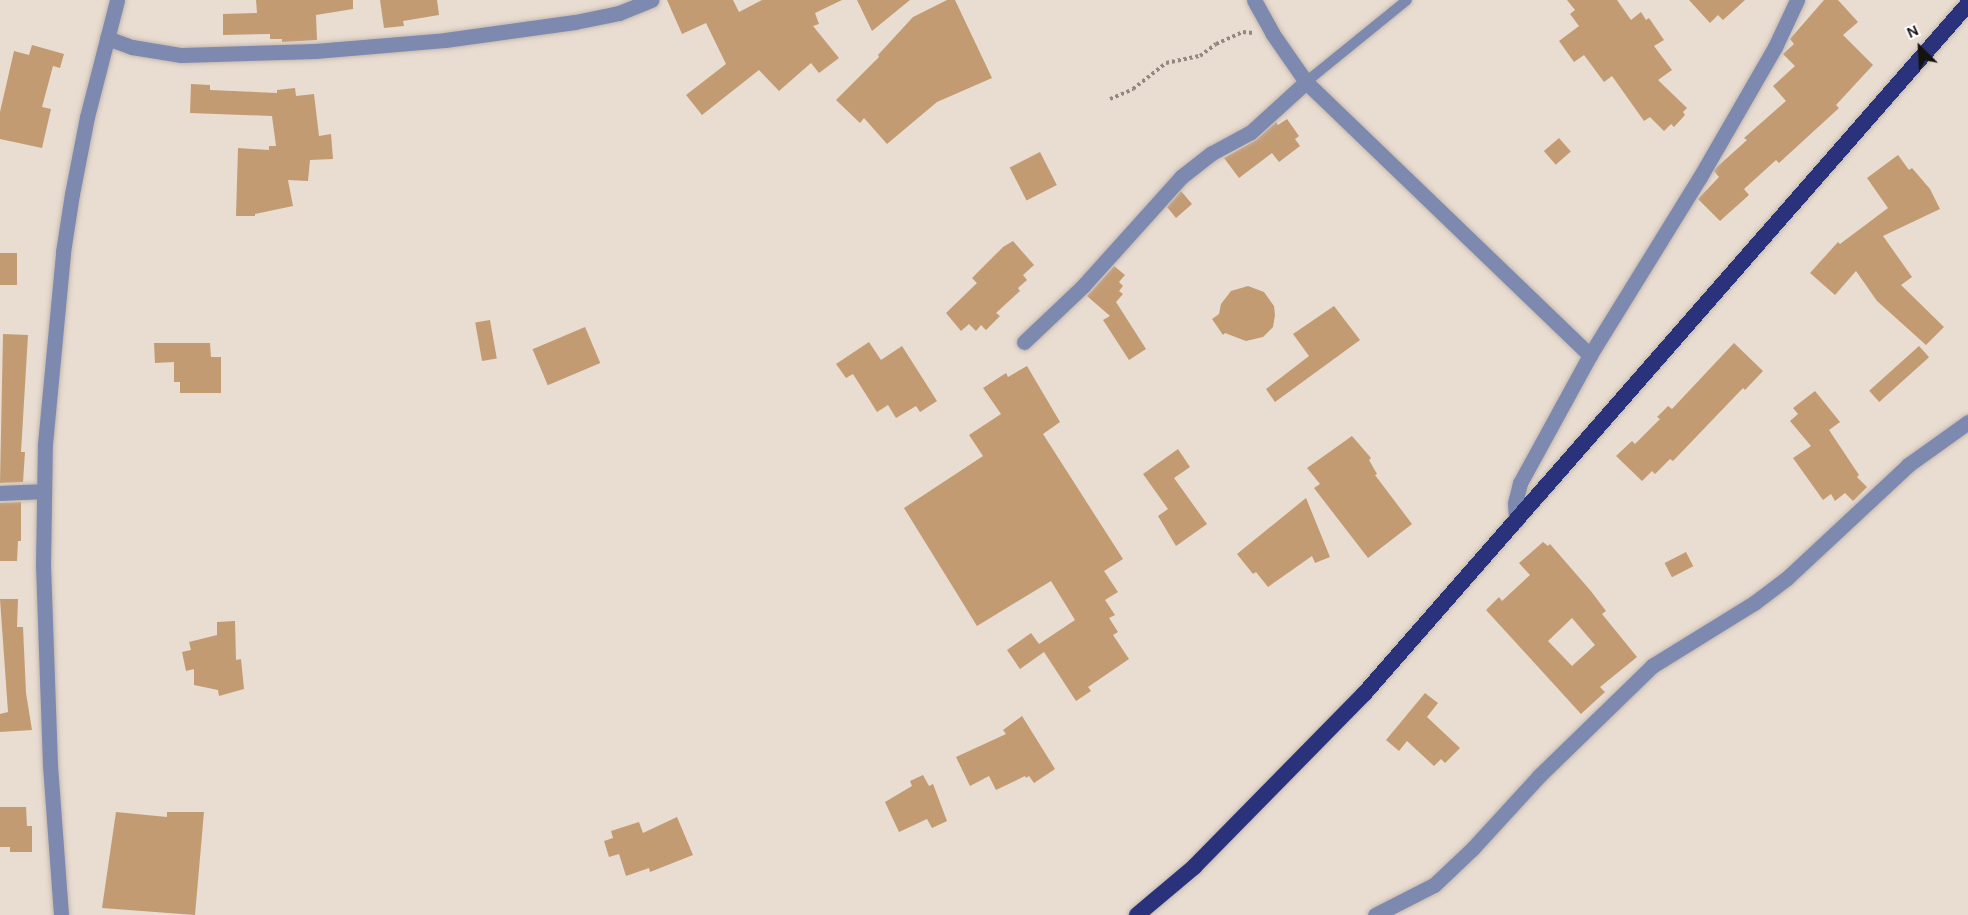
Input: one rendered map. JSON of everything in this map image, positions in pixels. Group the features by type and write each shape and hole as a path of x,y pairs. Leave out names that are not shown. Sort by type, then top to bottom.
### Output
{"highway":[{"path":"1137,915 1194,867 1364,694 1968,4"}],"street":[{"path":"61,915 50,765 43,566 45,444 63,252 87,117 117,0"},
{"path":"107,38 132,47 181,55 315,51 445,40 575,22 619,13 651,0"},
{"path":"1254,0 1272,33 1306,82 1590,355"},
{"path":"1516,521 1515,503 1520,483 1590,355 1700,177 1775,47 1797,0"},
{"path":"1024,342 1083,286 1181,177 1212,153 1251,132 1306,82"},
{"path":"1375,915 1434,885 1473,848 1539,776 1652,666 1754,603 1787,578 1900,472 1968,422"},
{"path":"0,493 44,490"}],"lane":[{"path":"1306,82 1407,0"}],"path":[{"path":"1110,99 1133,89 1166,63 1200,56 1216,44 1243,33 1272,33"}],"building":[{"path":"256,0 353,0 353,9 316,15 317,40 282,42 282,39 270,39 270,34 223,35 223,14 257,13"},
{"path":"380,0 437,0 439,15 403,21 404,26 384,28"},
{"path":"667,0 733,0 739,12 762,0 842,0 815,13 819,24 813,26 839,58 819,73 811,63 779,91 759,70 702,115 686,95 726,64 706,23 682,34"},
{"path":"857,0 910,0 872,31"},
{"path":"947,0 955,0 992,78 937,102 887,144 864,118 860,123 836,100 879,57 878,55 913,17"},
{"path":"1567,0 1617,0 1631,20 1641,12 1646,20 1649,18 1664,40 1654,46 1672,70 1658,80 1687,108 1683,112 1685,115 1674,127 1671,124 1664,131 1650,117 1644,121 1612,76 1604,82 1584,55 1574,62 1559,41 1579,26 1570,14 1575,10"},
{"path":"1689,0 1745,0 1723,20 1718,15 1710,23"},
{"path":"1824,0 1838,0 1858,22 1843,35 1873,65 1836,105 1839,108 1779,163 1776,160 1744,189 1749,195 1720,221 1698,199 1719,177 1714,171 1717,167 1747,140 1744,138 1786,101 1773,86 1795,66 1783,54 1794,44 1790,39"},
{"path":"32,45 64,54 60,68 53,66 42,107 51,109 42,148 0,139 0,112 14,51 29,55"},
{"path":"191,84 210,85 210,90 277,93 277,90 295,88 296,96 314,94 319,136 331,134 333,159 310,160 308,181 288,180 293,206 255,214 255,216 236,216 238,148 269,150 269,146 276,146 272,116 190,113"},
{"path":"1287,119 1299,136 1295,139 1300,146 1279,162 1272,153 1239,178 1224,158 1256,140 1276,122 1278,125"},
{"path":"1559,138 1571,152 1556,165 1544,151"},
{"path":"1040,152 1057,185 1027,200 1010,167"},
{"path":"1898,155 1909,170 1912,168 1930,189 1940,209 1883,236 1912,277 1901,285 1944,327 1926,345 1877,301 1856,271 1835,295 1810,273 1838,242 1840,244 1888,208 1867,178"},
{"path":"1181,191 1192,204 1176,218 1167,207"},
{"path":"1013,241 1034,265 1023,275 1027,280 1018,288 1020,291 996,313 1000,316 986,330 981,325 976,331 969,324 961,331 946,313 977,283 972,278 1003,247"},
{"path":"0,253 17,253 17,285 0,285"},
{"path":"1114,266 1125,275 1119,282 1123,286 1119,291 1123,294 1116,302 1146,349 1129,360 1103,320 1110,316 1087,296"},
{"path":"1248,286 1264,292 1274,306 1275,315 1273,327 1263,337 1246,341 1225,333 1223,335 1212,319 1219,314 1221,304 1231,291"},
{"path":"1334,306 1360,340 1275,402 1266,389 1309,356 1293,334"},
{"path":"490,320 497,358 482,361 475,323"},
{"path":"585,327 600,363 548,385 533,349"},
{"path":"3,334 28,335 21,452 25,452 23,482 0,483"},
{"path":"869,342 881,360 902,346 937,401 920,412 916,406 896,418 888,405 877,412 853,374 846,378 836,364"},
{"path":"154,343 210,343 211,357 221,357 221,393 180,393 180,382 174,382 174,362 155,363"},
{"path":"1734,343 1763,371 1745,390 1743,388 1673,461 1670,459 1655,474 1652,471 1642,481 1616,456 1632,441 1635,444 1660,419 1657,417 1668,406 1672,409"},
{"path":"1919,346 1929,357 1879,402 1869,391"},
{"path":"1027,366 1060,422 1043,434 1123,559 1104,571 1118,592 1105,600 1115,615 1109,618 1118,632 1113,635 1129,659 1088,687 1091,691 1076,701 1044,652 1020,669 1007,650 1031,633 1039,644 1075,620 1051,581 977,626 904,508 983,456 969,435 1001,414 983,388 1006,373 1008,377"},
{"path":"1815,391 1840,422 1829,430 1859,475 1857,477 1867,487 1853,501 1845,493 1835,501 1831,494 1823,500 1793,458 1811,446 1790,421 1798,414 1793,408"},
{"path":"1352,436 1371,458 1369,460 1377,474 1375,475 1412,524 1368,558 1314,488 1320,484 1307,468"},
{"path":"1178,449 1190,467 1174,478 1207,524 1176,546 1158,516 1168,509 1143,474"},
{"path":"1306,498 1330,557 1315,563 1312,556 1268,587 1256,572 1253,574 1237,554"},
{"path":"21,502 21,541 18,541 17,561 0,561 0,503"},
{"path":"1543,542 1548,546 1550,544 1590,590 1606,611 1602,614 1637,657 1600,687 1605,692 1581,714 1486,610 1499,597 1502,601 1530,575 1519,563","holes":["1572,618 1595,645 1572,666 1548,641"]},
{"path":"1686,552 1693,566 1672,577 1665,563"},
{"path":"0,599 18,599 17,627 23,627 26,693 32,730 0,732 0,714 8,712"},
{"path":"235,621 236,660 241,659 244,689 219,696 218,690 194,685 194,669 186,671 182,652 191,650 189,642 217,635 217,622"},
{"path":"1425,693 1438,703 1427,717 1460,748 1445,763 1441,759 1434,766 1407,741 1399,751 1386,740"},
{"path":"1022,716 1055,769 1034,783 1029,776 1026,778 1025,776 996,790 989,776 970,786 956,757 1006,734 1003,730"},
{"path":"923,775 929,786 933,784 947,821 932,828 927,819 899,832 885,802 912,786 910,781"},
{"path":"0,807 26,807 27,826 32,826 32,852 10,852 10,847 0,847"},
{"path":"116,812 167,817 167,812 204,812 195,915 102,908"},
{"path":"677,817 693,855 650,872 649,868 626,876 619,854 609,857 604,841 613,838 611,831 639,822 643,833"}]}
